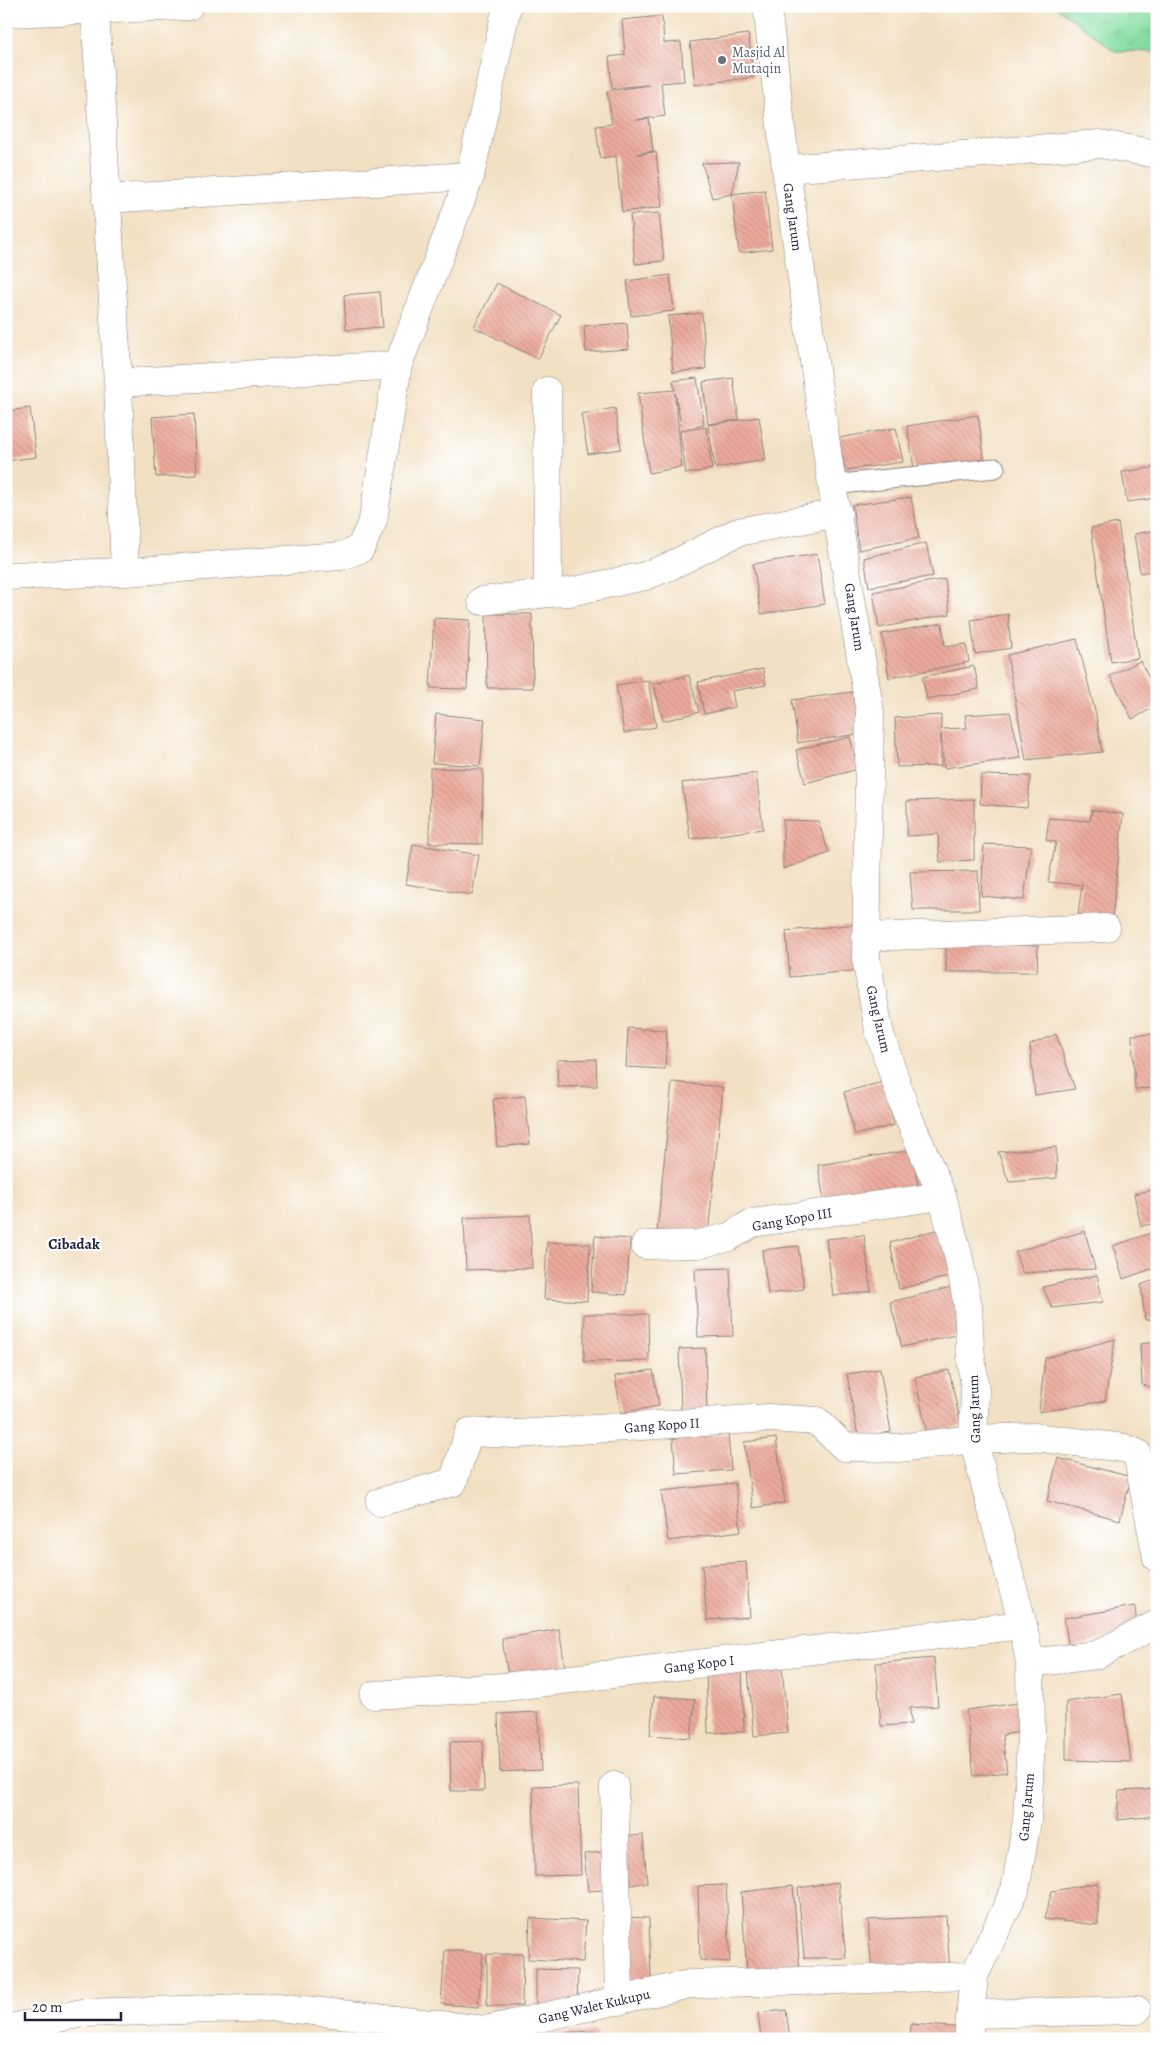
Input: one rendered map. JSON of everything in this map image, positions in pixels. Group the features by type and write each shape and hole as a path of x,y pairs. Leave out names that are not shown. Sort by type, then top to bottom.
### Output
{"street":[{"path":"6,14 189,6"},
{"path":"6,576 126,572 340,556 360,549 372,520 398,365 470,176 507,6"},
{"name":"Gang Jarum","path":"767,6 786,169 832,485 870,712 866,958 878,1032 905,1109 942,1196 958,1254 968,1306 970,1348 976,1390 973,1439 1023,1625 1030,1663 1031,1737 1027,1821 1015,1890 974,1976 970,2026"},
{"path":"95,9 118,383 126,572"},
{"path":"786,169 1100,144 1157,154"},
{"path":"106,199 470,176"},
{"path":"118,383 398,365"},
{"path":"548,392 548,593"},
{"path":"482,601 569,592 645,576 668,567 738,532 838,513"},
{"path":"865,937 1106,928"},
{"name":"Gang Kopo III","path":"645,1244 699,1244 729,1237 752,1222 942,1196"},
{"name":"Gang Kopo II","path":"380,1502 453,1482 469,1432 516,1434 792,1418 817,1421 844,1447 899,1448 973,1439"},
{"path":"973,1439 1034,1437 1124,1448 1137,1453 1157,1558"},
{"path":"1030,1663 1096,1655 1157,1624"},
{"name":"Gang Kopo I","path":"374,1695 504,1687 1023,1625"},
{"path":"614,1786 619,2001"},
{"name":"Gang Walet Kukupu","path":"6,2029 82,2013 277,2007 486,2034 690,1984 974,1976"},
{"path":"970,2026 1137,2010"}],"lane":[{"path":"832,485 995,468"}],"green space":[{"path":"1055,6 1157,6 1157,52 1115,51"}],"building":[{"path":"662,16 664,43 681,42 684,81 661,83 665,116 636,120 649,119 653,151 637,154 656,152 662,207 622,212 616,156 600,158 596,126 612,124 607,91 649,85 612,88 609,57 625,55 622,20"},
{"name":"Masjid Al Mutaqin","path":"748,34 754,77 695,85 690,42"},
{"path":"739,162 732,194 712,198 702,163"},
{"path":"765,190 772,249 739,253 732,194"},
{"path":"659,213 664,261 635,264 630,215"},
{"path":"670,275 674,311 631,316 627,281"},
{"path":"497,283 561,315 538,359 474,327"},
{"path":"380,292 383,327 346,330 344,295"},
{"path":"702,313 706,369 673,372 668,316"},
{"path":"627,323 629,349 586,352 584,326"},
{"path":"697,378 704,425 682,430 675,393 682,467 649,473 638,393 675,390 673,381"},
{"path":"733,378 739,420 708,424 703,382"},
{"path":"30,408 36,457 6,461 6,411"},
{"path":"615,408 621,449 588,454 581,414"},
{"path":"194,414 197,475 156,477 152,417"},
{"path":"978,415 985,463 915,474 907,426"},
{"path":"759,417 766,460 715,468 708,425"},
{"path":"706,427 712,469 686,474 680,431"},
{"path":"896,428 903,462 845,470 839,438"},
{"path":"1157,467 1157,498 1127,502 1122,472"},
{"path":"911,497 919,538 859,550 852,505"},
{"path":"1118,523 1138,658 1111,662 1091,528"},
{"path":"1157,530 1157,570 1140,573 1134,534"},
{"path":"926,543 933,576 869,587 864,558"},
{"path":"817,554 825,604 761,614 753,564"},
{"path":"945,579 950,614 879,628 873,592"},
{"path":"486,614 532,614 533,688 487,688"},
{"path":"1008,614 1011,648 975,654 971,620"},
{"path":"434,618 470,620 467,689 430,688"},
{"path":"942,623 945,647 966,644 969,662 889,678 882,634"},
{"path":"1077,639 1096,715 1102,752 1026,760 1007,655"},
{"path":"1140,661 1157,693 1157,706 1132,719 1110,676"},
{"path":"974,666 979,689 927,699 922,677"},
{"path":"763,669 766,685 732,691 735,707 704,714 698,682"},
{"path":"689,675 699,712 663,721 654,684"},
{"path":"648,680 656,727 624,733 616,685"},
{"path":"859,691 865,733 798,743 792,700"},
{"path":"1010,712 1021,758 944,768 941,734 941,766 897,767 895,718 941,715 941,729 967,728 965,715"},
{"path":"436,714 485,719 480,766 432,763"},
{"path":"850,737 859,769 805,783 796,750"},
{"path":"430,768 483,769 482,844 429,843"},
{"path":"756,773 763,829 690,839 682,783"},
{"path":"981,775 1031,776 1027,808 980,804"},
{"path":"974,799 974,860 940,862 938,834 907,836 907,801"},
{"path":"1092,810 1123,814 1112,919 1078,915 1082,885 1048,882 1056,842 1046,840 1049,818 1090,821"},
{"path":"783,820 818,821 829,853 783,869"},
{"path":"413,844 479,855 472,895 406,884"},
{"path":"984,844 1031,846 1024,900 981,896"},
{"path":"978,871 979,910 913,910 910,872"},
{"path":"858,924 862,970 790,977 786,931"},
{"path":"946,945 1038,945 1037,972 946,972"},
{"path":"628,1028 667,1030 665,1069 626,1067"},
{"path":"1056,1034 1075,1089 1035,1095 1030,1045"},
{"path":"1157,1034 1157,1088 1135,1089 1132,1035"},
{"path":"596,1059 597,1086 558,1087 557,1060"},
{"path":"672,1082 723,1087 708,1234 656,1242"},
{"path":"883,1082 894,1125 855,1135 844,1092"},
{"path":"525,1096 530,1144 497,1147 493,1099"},
{"path":"1056,1147 1057,1178 1009,1182 998,1152"},
{"path":"912,1150 918,1186 824,1201 818,1165"},
{"path":"1157,1189 1157,1223 1141,1226 1134,1194"},
{"path":"530,1215 532,1268 466,1270 464,1218"},
{"path":"946,1227 956,1275 899,1289 890,1243"},
{"path":"1085,1231 1095,1269 1022,1273 1015,1252"},
{"path":"1157,1231 1157,1267 1123,1279 1113,1246"},
{"path":"864,1235 871,1291 833,1296 826,1239"},
{"path":"595,1236 630,1239 626,1295 591,1292"},
{"path":"547,1242 590,1244 587,1301 544,1299"},
{"path":"798,1246 804,1289 768,1294 762,1250"},
{"path":"730,1268 733,1336 698,1337 695,1269"},
{"path":"1097,1275 1103,1302 1052,1308 1043,1287"},
{"path":"1157,1279 1157,1319 1145,1320 1141,1285"},
{"path":"952,1287 964,1333 902,1347 890,1302"},
{"path":"584,1314 648,1314 649,1361 584,1362"},
{"path":"1115,1339 1105,1401 1039,1412 1045,1358"},
{"path":"1157,1342 1157,1388 1142,1385 1140,1344"},
{"path":"705,1348 707,1409 681,1411 679,1349"},
{"path":"880,1369 891,1432 858,1437 847,1374"},
{"path":"653,1370 659,1406 621,1413 615,1376"},
{"path":"949,1370 961,1426 927,1433 915,1377"},
{"path":"728,1434 731,1470 676,1474 673,1438"},
{"path":"776,1438 785,1503 753,1508 744,1442"},
{"path":"1058,1458 1131,1477 1120,1520 1047,1501"},
{"path":"735,1483 741,1531 668,1541 661,1491"},
{"path":"746,1562 750,1617 707,1620 702,1565"},
{"path":"1135,1606 1137,1630 1069,1649 1064,1618"},
{"path":"559,1629 565,1667 508,1676 502,1639"},
{"path":"934,1658 938,1706 910,1708 911,1724 881,1726 876,1663"},
{"path":"782,1668 788,1733 754,1736 748,1671"},
{"path":"742,1669 744,1732 708,1733 706,1670"},
{"path":"1122,1694 1131,1762 1066,1760 1066,1702"},
{"path":"654,1696 695,1699 691,1738 650,1735"},
{"path":"1019,1703 1022,1732 1002,1735 1007,1772 974,1776 966,1710"},
{"path":"538,1712 541,1770 500,1772 498,1714"},
{"path":"483,1741 484,1791 451,1791 450,1742"},
{"path":"578,1785 581,1875 535,1876 533,1786"},
{"path":"1157,1789 1157,1816 1117,1820 1119,1791"},
{"path":"643,1835 647,1882 627,1886 620,1837"},
{"path":"602,1852 605,1890 588,1891 584,1854"},
{"path":"838,1882 846,1958 804,1958 798,1888"},
{"path":"1098,1883 1098,1925 1044,1919 1052,1891"},
{"path":"726,1885 730,1962 700,1960 698,1886"},
{"path":"793,1886 800,1971 747,1973 741,1892"},
{"path":"946,1916 950,1972 872,1977 868,1920"},
{"path":"625,1917 649,1918 651,1978 630,1983"},
{"path":"530,1918 586,1921 583,1962 528,1959"},
{"path":"445,1950 483,1953 478,2007 441,2004"},
{"path":"487,1954 523,1954 522,2006 487,2006"},
{"path":"536,1969 578,1970 577,2006 536,2006"},
{"path":"786,2010 790,2039 761,2039 758,2013"},
{"path":"911,2024 966,2028 965,2039 910,2039"},
{"path":"596,2031 597,2039 524,2039 524,2035"}],"place":[{"name":"Masjid Al Mutaqin","path":"722,60"}],"district":[{"name":"Cibadak","path":"74,1244"}]}
